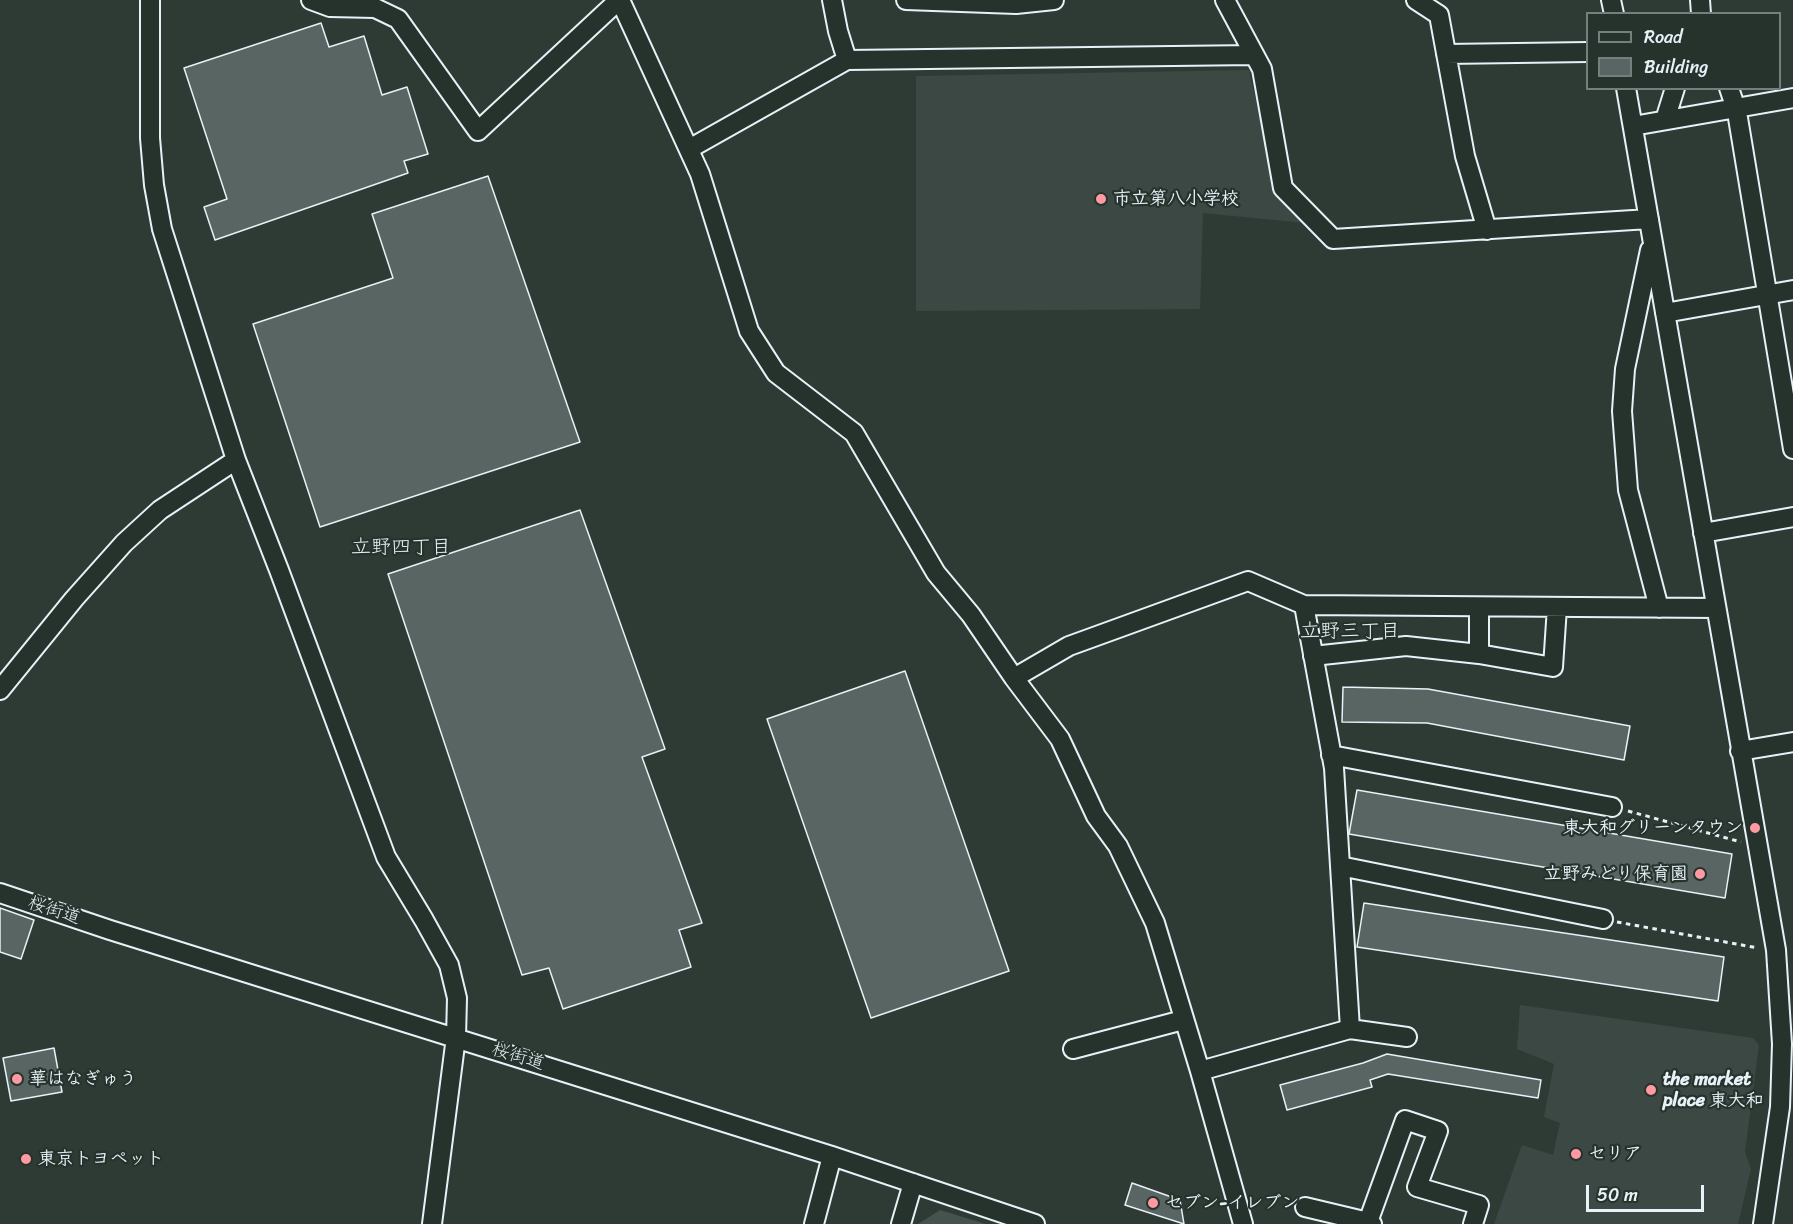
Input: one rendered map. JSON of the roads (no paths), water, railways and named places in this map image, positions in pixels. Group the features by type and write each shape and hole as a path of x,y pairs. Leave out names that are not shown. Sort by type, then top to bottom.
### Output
{"street":[{"path":"150,0 150,138 154,185 160,218 236,460 386,857 449,965 457,998 456,1037 432,1224"},
{"path":"311,0 330,7 375,8 398,19 478,131 619,0 700,174 749,331 776,373 854,433 936,573 971,615 1014,678 1060,739 1096,816 1118,846 1155,923 1243,1224"},
{"path":"832,0 838,32 847,60"},
{"path":"906,0 990,1 1016,4 1054,0"},
{"path":"1225,0 1262,69 1283,188 1333,239 1649,219"},
{"path":"1416,0 1439,15 1465,156 1487,230"},
{"path":"1446,54 1586,52"},
{"path":"689,149 847,60 1254,55"},
{"path":"1626,90 1776,950 1788,1044 1763,1224"},
{"path":"1665,120 1675,90"},
{"path":"1730,90 1736,108 1793,449"},
{"path":"1633,126 1793,98"},
{"path":"1653,239 1625,369 1622,411 1628,490 1659,608"},
{"path":"1665,313 1793,290"},
{"path":"0,690 74,599 124,543 160,510 236,460"},
{"path":"1703,533 1793,518"},
{"path":"1014,678 1069,646 1248,581 1304,605 1716,608"},
{"path":"1304,605 1332,755 1350,1029"},
{"path":"1479,606 1479,654"},
{"path":"1313,656 1406,646 1479,654 1553,667 1557,607"},
{"path":"1740,751 1793,742"},
{"path":"1332,755 1612,807"},
{"path":"1340,866 1604,919"},
{"name":"桜街道","path":"0,893 110,930 832,1156 1035,1224"},
{"path":"1073,1049 1183,1020"},
{"path":"1200,1071 1350,1029 1407,1037"},
{"path":"1305,1207 1370,1223 1405,1120 1438,1131 1417,1186 1479,1205 1473,1224"},
{"path":"814,1224 832,1156"},
{"path":"901,1224 913,1183"}],"place":[{"name":"市立第八小学校","path":"1101,199"},
{"name":"東大和グリーンタウン","path":"1755,828"},
{"name":"立野みどり保育園","path":"1700,874"},
{"name":"華はなぎゅう","path":"17,1079"},
{"name":"the market place 東大和","path":"1651,1090"},
{"name":"セリア","path":"1576,1154"},
{"name":"東京トヨペット","path":"26,1159"},
{"name":"セブン-イレブン","path":"1153,1203"}],"district":[{"name":"立野四丁目","path":"401,548"},
{"name":"立野三丁目","path":"1350,632"}]}
